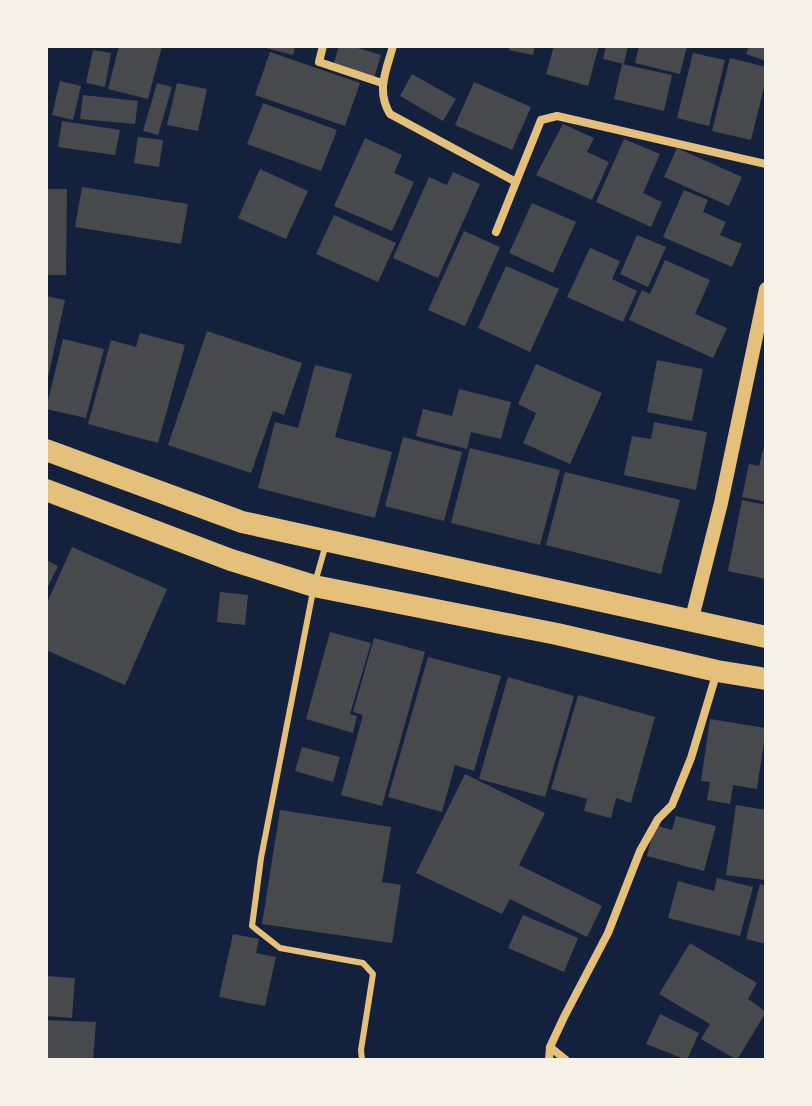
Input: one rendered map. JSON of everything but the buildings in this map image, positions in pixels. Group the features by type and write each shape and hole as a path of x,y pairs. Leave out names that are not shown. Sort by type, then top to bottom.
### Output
{"highway":[{"path":"46,450 242,522 766,637"},
{"path":"46,490 231,560 314,586 766,679"}],"street":[{"path":"323,46 319,62 382,83"},
{"path":"393,46 382,83 382,100 390,114 516,182"},
{"path":"496,232 541,120 557,116 766,164"},
{"path":"691,622 721,503 766,289"},
{"path":"549,1060 550,1047 608,933 640,851 658,819 672,805 691,758 717,671"},
{"path":"550,1047 566,1060"}],"lane":[{"path":"327,540 314,586 261,858 252,926 280,948 363,963 373,974 362,1060"}]}
